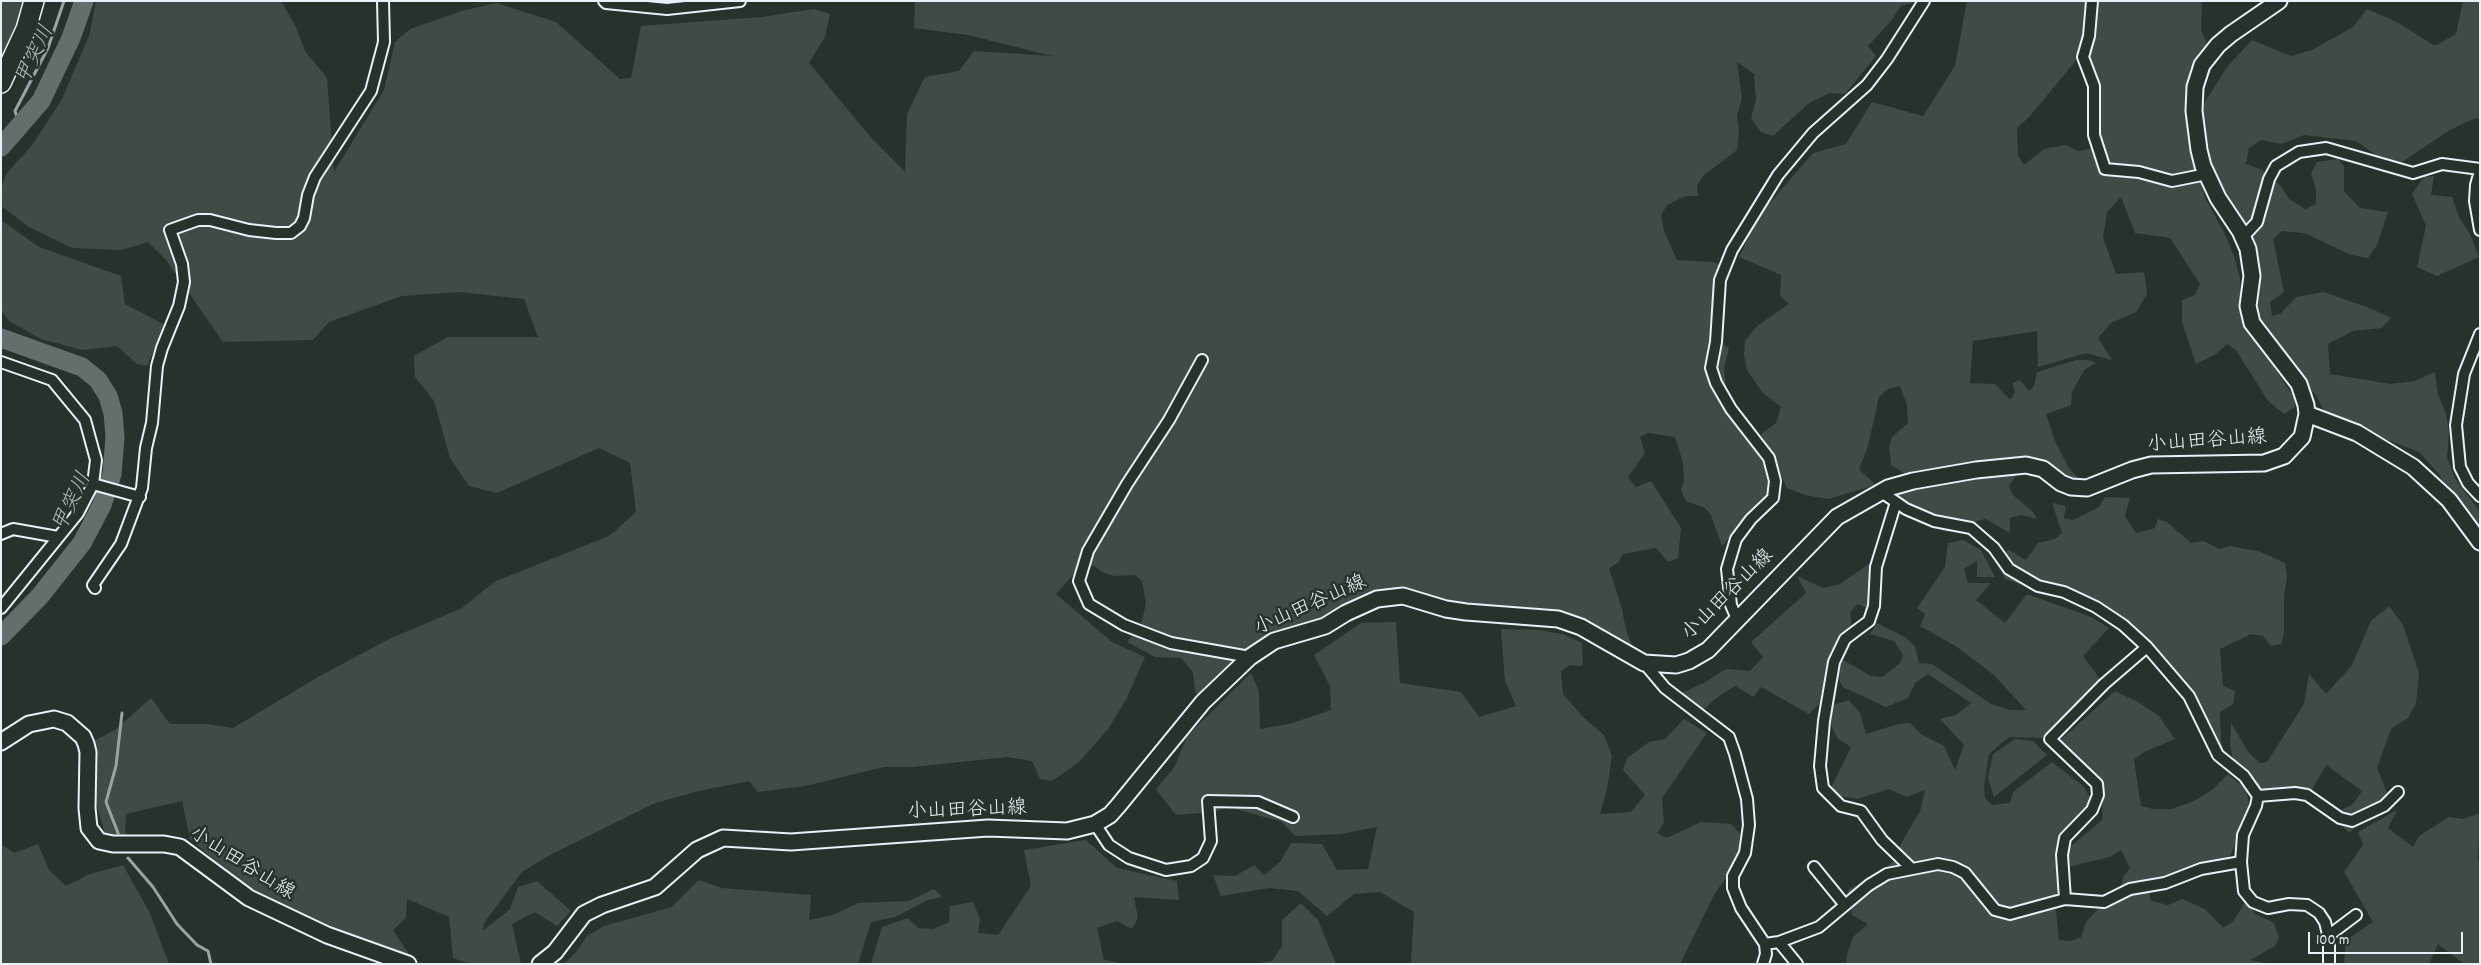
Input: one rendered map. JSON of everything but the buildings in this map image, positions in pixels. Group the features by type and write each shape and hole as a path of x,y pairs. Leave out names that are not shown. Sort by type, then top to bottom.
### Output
{"highway":[{"path":"1,83 23,36 34,1"}],"main road":[{"name":"小山田谷山線","path":"540,964 555,952 584,914 602,905 656,888 697,850 722,838 792,842 988,828 1066,831 1096,824 1118,806 1203,702 1250,657 1274,641 1325,626 1359,606 1377,599 1394,596 1466,612 1558,619 1582,627 1644,662 1664,666 1689,661 1708,650 1837,517 1880,491 1913,481 1976,470 2026,465 2043,469 2061,483 2071,487 2087,488 2132,470 2151,465 2264,463 2284,456 2296,445 2304,431 2306,414 2299,384 2252,323 2248,306 2252,264 2243,237 2218,198 2207,174 2199,150 2194,111 2195,87 2202,65 2218,45 2231,34 2279,1"},
{"path":"2306,414 2357,433 2413,467 2449,500 2480,542"},
{"name":"小山田谷山線","path":"1,742 29,724 47,719 67,723 83,737 86,744 88,752 87,808 89,828 99,841 113,844 164,844 180,847 249,898 327,935 408,964"}],"street":[{"path":"94,588 93,585 122,544 140,497 146,448 152,423 157,366 162,348 179,306 184,282 182,264 170,230 198,220 210,220 249,230 276,233 291,233 300,226 304,218 308,194 315,177 371,91 384,42 383,1"},
{"path":"604,1 606,3 667,9 740,1"},
{"path":"1737,619 1731,605 1727,570 1736,539 1750,519 1773,498 1775,482 1769,458 1731,409 1716,383 1711,368 1716,342 1720,280 1732,250 1778,175 1813,133 1866,85 1887,59 1924,1"},
{"path":"2092,1 2089,36 2083,57 2094,86 2094,135 2105,169 2139,172 2172,181 2207,174"},
{"path":"2243,237 2257,222 2269,179 2276,166 2299,152 2326,148 2413,173 2442,164 2480,170 2476,185 2475,201 2480,230"},
{"path":"2480,334 2464,374 2456,425 2460,467 2468,483 2480,496"},
{"path":"1202,360 1169,420 1127,484 1088,551 1078,581 1089,604 1124,625 1172,644 1250,657"},
{"path":"1,362 52,380 86,420 96,460 93,484 78,513 1,608"},
{"path":"93,484 140,497"},
{"path":"1880,491 1906,509 1934,521 1971,528 1994,548 2009,569 2038,586 2064,592 2096,607 2123,625 2147,647 2189,696 2218,756 2244,776 2258,796 2256,806 2243,835 2241,862 2244,891 2253,902 2268,908 2289,904 2307,905 2319,913 2325,922 2328,936 2329,964"},
{"path":"1896,502 1876,567 1874,606 1869,621 1845,639 1834,662 1824,721 1820,766 1823,788 1841,806 1861,811 1882,840 1912,870"},
{"path":"1,534 13,529 58,538"},
{"path":"2065,899 2062,855 2064,838 2092,810 2098,790 2097,784 2050,739 2104,684 2147,647"},
{"path":"1644,662 1665,688 1729,737 1747,799 1749,825 1745,853 1733,876 1732,888 1741,908 1765,944 1766,954 1763,964"},
{"path":"2258,796 2295,792 2307,795 2340,818 2352,821 2384,806 2398,792"},
{"path":"1096,824 1109,845 1122,854 1166,870 1191,866 1202,858 1211,841 1208,801 1258,802 1293,817"},
{"path":"1765,944 1779,942 1819,927 1869,885 1887,874 1938,864 1953,867 1965,873 1995,910 2010,914 2065,899 2104,902 2130,889 2165,883 2201,869 2241,862"},
{"path":"1814,867 1845,905"},
{"path":"2328,936 2356,915"},
{"path":"1779,942 1798,964"}],"shaded area":[{"path":"1,1 24,1 20,18 1,65"},
{"path":"96,1 281,1 296,27 305,51 327,78 334,172 384,90 395,42 410,29 462,11 496,3 556,22 620,79 631,78 641,26 762,17 814,9 830,14 825,37 809,63 867,133 905,172 907,114 925,77 959,71 974,51 1052,56 968,35 914,28 915,1 1919,1 1901,6 1891,21 1868,46 1876,56 1845,94 1830,93 1809,103 1773,136 1761,132 1751,118 1756,99 1754,74 1737,62 1742,98 1737,116 1739,130 1737,150 1703,176 1697,186 1698,196 1686,196 1667,205 1661,215 1664,231 1677,260 1713,262 1730,268 1712,311 1711,338 1729,348 1724,368 1726,389 1743,427 1765,464 1770,485 1768,500 1751,513 1722,546 1711,515 1705,508 1686,501 1681,490 1684,481 1683,463 1675,437 1648,433 1640,437 1645,453 1628,477 1636,487 1651,481 1681,528 1678,558 1668,562 1656,548 1623,554 1618,563 1609,568 1622,609 1626,630 1636,655 1562,625 1488,620 1401,592 1316,639 1266,650 1199,700 1195,690 1193,672 1181,658 1155,657 1127,642 1141,625 1146,603 1142,581 1135,575 1113,576 1102,572 1095,566 1082,565 1056,594 1112,642 1145,657 1126,700 1108,729 1079,762 1052,781 1040,779 1032,761 1007,757 914,767 884,767 805,786 758,792 749,781 699,791 655,803 548,856 522,872 484,923 483,931 510,909 518,887 537,881 571,911 557,926 535,912 512,924 521,964 484,964 464,962 453,958 449,917 407,899 406,918 393,930 412,959 325,928 276,903 236,879 190,839 182,801 126,814 125,837 115,838 105,834 80,748 115,730 151,698 170,724 207,724 233,728 318,677 389,639 462,608 494,582 609,536 636,512 630,463 599,448 497,493 469,486 450,458 434,401 415,377 414,356 448,337 538,337 524,299 459,292 402,296 329,322 313,340 223,342 166,260 148,242 122,250 72,248 29,227 1,206 1,188 7,173 33,144 62,99 89,36"},
{"path":"1967,1 2090,1 2086,39 2074,63 2030,116 2017,128 2018,156 2024,165 2044,149 2066,145 2078,151 2096,148 2099,111 2091,65 2091,33 2097,1 2202,1 2201,30 2215,62 2190,118 2193,153 2205,198 2224,232 2234,256 2240,278 2242,312 2251,334 2294,397 2295,407 2284,414 2268,401 2236,350 2227,344 2216,354 2196,364 2182,322 2182,300 2195,295 2200,284 2170,238 2135,233 2121,197 2107,212 2103,237 2116,274 2144,272 2147,294 2136,312 2111,323 2098,338 2112,360 2086,353 2038,367 2037,331 1973,341 1970,383 1995,384 2010,400 2015,392 2012,383 2020,380 2029,391 2034,386 2037,372 2076,360 2088,360 2096,363 2084,370 2072,392 2071,405 2046,414 2055,441 2069,468 2082,483 2025,462 2009,486 2012,494 2033,512 2037,519 2021,515 2010,518 2010,533 1985,519 1969,523 1956,532 1947,532 1922,521 1886,500 1900,490 1910,477 1891,465 1889,447 1892,437 1908,423 1907,405 1900,386 1888,389 1879,397 1868,446 1859,469 1876,485 1828,499 1805,495 1787,488 1761,434 1776,423 1781,407 1762,392 1747,370 1744,355 1745,341 1757,326 1789,304 1780,296 1781,275 1739,257 1751,232 1768,205 1813,153 1846,144 1872,102 1923,116 1955,66"},
{"path":"2463,1 2480,1 2480,118 2473,119 2450,130 2402,162 2387,163 2356,141 2304,135 2282,144 2261,140 2249,148 2246,164 2262,170 2281,186 2289,199 2305,209 2316,204 2316,189 2311,173 2317,162 2338,159 2344,166 2344,191 2360,208 2388,212 2377,245 2368,258 2351,255 2304,233 2282,231 2273,239 2284,292 2270,302 2272,316 2281,313 2296,297 2324,292 2372,309 2391,318 2382,328 2353,331 2328,344 2330,374 2390,384 2415,381 2435,372 2438,395 2446,414 2449,433 2447,457 2455,478 2480,512 2480,530 2458,508 2438,473 2419,452 2327,417 2316,395 2305,383 2255,312 2259,267 2251,243 2212,171 2204,138 2201,108 2227,67 2252,40 2291,56 2312,50 2353,27 2367,9 2399,23 2435,46 2456,34"},
{"path":"2434,176 2431,195 2452,197 2459,217 2470,234 2479,257 2437,276 2417,267 2426,226 2412,194 2424,177"},
{"path":"1,220 39,247 121,276 125,304 165,325 147,366 137,364 117,346 82,350 41,339 9,321 1,310"},
{"path":"2105,497 2130,498 2125,516 2136,533 2155,528 2158,519 2167,522 2191,543 2204,541 2219,549 2230,546 2261,552 2285,563 2287,577 2284,596 2284,633 2281,644 2271,646 2263,636 2251,634 2220,649 2223,686 2235,691 2233,704 2220,712 2221,741 2225,754 2209,735 2193,696 2164,658 2122,619 2005,579 1992,557 2009,550 2026,560 2038,543 2055,539 2062,533 2052,503 2066,506 2064,518 2073,520 2099,507"},
{"path":"1963,540 1981,550 1995,577 1977,577 1977,561 1964,569 1968,583 1991,583 1976,600 2005,623 2027,594 2091,617 2109,628 2083,656 2103,683 2045,738 2009,737 1989,754 1984,786 1985,798 1992,805 2010,803 2013,792 2052,762 2083,786 2092,800 2085,816 2065,839 2057,862 2058,891 2049,902 2056,911 2059,940 2071,941 2081,937 2086,922 2098,909 2119,899 2123,877 2130,868 2121,850 2110,857 2063,868 2070,847 2102,820 2103,784 2056,744 2115,691 2138,702 2158,715 2175,739 2144,752 2134,760 2141,806 2153,809 2172,809 2192,802 2212,790 2228,774 2246,789 2249,804 2241,833 2229,858 2221,864 2165,889 2149,891 2151,901 2168,905 2182,899 2205,909 2223,928 2233,922 2245,902 2256,914 2274,923 2279,938 2275,946 2250,960 2271,964 1846,964 1853,937 1868,924 1852,915 1848,890 1880,872 1898,858 1897,851 1920,811 1925,790 1907,797 1889,789 1857,799 1828,794 1851,747 1838,739 1828,719 1830,706 1849,700 1860,713 1866,734 1898,724 1910,723 1921,734 1944,746 1955,770 1964,745 1940,719 1956,715 1971,703 1928,674 1915,683 1908,698 1886,707 1843,687 1834,670 1843,660 1871,676 1883,677 1900,663 1903,655 1894,641 1870,634 1877,623 1905,637 1915,646 1919,663 1932,664 1991,704 2010,710 2026,710 1994,675 1957,647 1920,626 1925,614 1917,608 1945,567 1948,543"},
{"path":"1870,563 1869,609 1858,604 1850,612 1852,629 1840,638 1826,665 1820,703 1809,714 1761,687 1753,697 1735,686 1720,695 1703,710 1697,704 1675,696 1704,683 1726,669 1750,671 1763,657 1751,642 1806,593 1797,576 1823,588 1840,584"},
{"path":"2389,606 2403,625 2419,673 2416,704 2408,718 2391,729 2377,768 2387,793 2398,797 2396,803 2383,814 2358,825 2349,833 2336,820 2341,810 2353,804 2362,791 2326,765 2308,797 2276,798 2261,791 2255,779 2233,759 2230,745 2231,723 2249,753 2260,763 2267,762 2304,704 2309,674 2326,694 2352,665 2371,621"},
{"path":"1396,622 1400,683 1461,692 1479,717 1516,706 1505,681 1501,629 1538,630 1563,634 1582,643 1583,666 1570,665 1561,671 1563,694 1583,717 1604,735 1612,756 1607,789 1600,814 1631,812 1645,795 1623,770 1627,758 1649,742 1665,739 1684,719 1707,733 1662,798 1664,823 1657,833 1667,838 1701,822 1731,824 1744,838 1729,874 1715,893 1680,964 1409,964 1411,962 1414,912 1380,892 1354,894 1327,916 1298,891 1269,888 1221,896 1213,875 1235,876 1254,865 1264,875 1280,862 1291,843 1322,844 1337,870 1368,869 1377,827 1341,834 1295,836 1282,822 1229,807 1213,812 1176,815 1156,789 1175,766 1187,736 1251,673 1259,691 1260,729 1289,724 1331,710 1330,686 1314,655 1361,623"},
{"path":"2015,739 2033,741 2047,755 1994,797 1988,778 1993,754"},
{"path":"2397,810 2388,828 2413,847 2419,836 2449,817 2463,819 2480,813 2478,860 2480,862 2480,964 2464,964 2438,944 2429,964 2344,964 2346,940 2373,922 2344,872 2363,845 2358,832"},
{"path":"1086,840 1117,868 1177,881 1179,900 1134,897 1138,918 1132,929 1117,921 1097,928 1104,960 1125,964 871,964 882,927 908,918 918,928 933,929 949,922 950,906 973,902 980,919 978,933 998,935 1031,886 1024,850"},
{"path":"1,844 14,853 38,844 49,870 66,886 90,874 123,865 149,911 169,964 1,964"},
{"path":"699,880 722,888 811,895 809,920 833,915 858,903 909,901 934,889 942,897 928,900 895,917 871,922 858,964 564,964 577,951 587,936 604,926 672,907"},
{"path":"1301,903 1318,920 1336,964 1253,964 1272,961 1282,946 1282,920"}],"waterway":[{"path":"20,126 15,111 48,48 64,1"},
{"name":"甲突川","path":"1,147 41,101 71,38 84,1"},
{"name":"甲突川","path":"1,338 82,367 98,380 108,396 113,413 115,437 112,474 102,505 82,543 40,596 1,636"},
{"path":"118,833 106,802 116,766 122,713"},
{"path":"128,858 153,887 177,924 197,945 208,951 211,964"}]}
